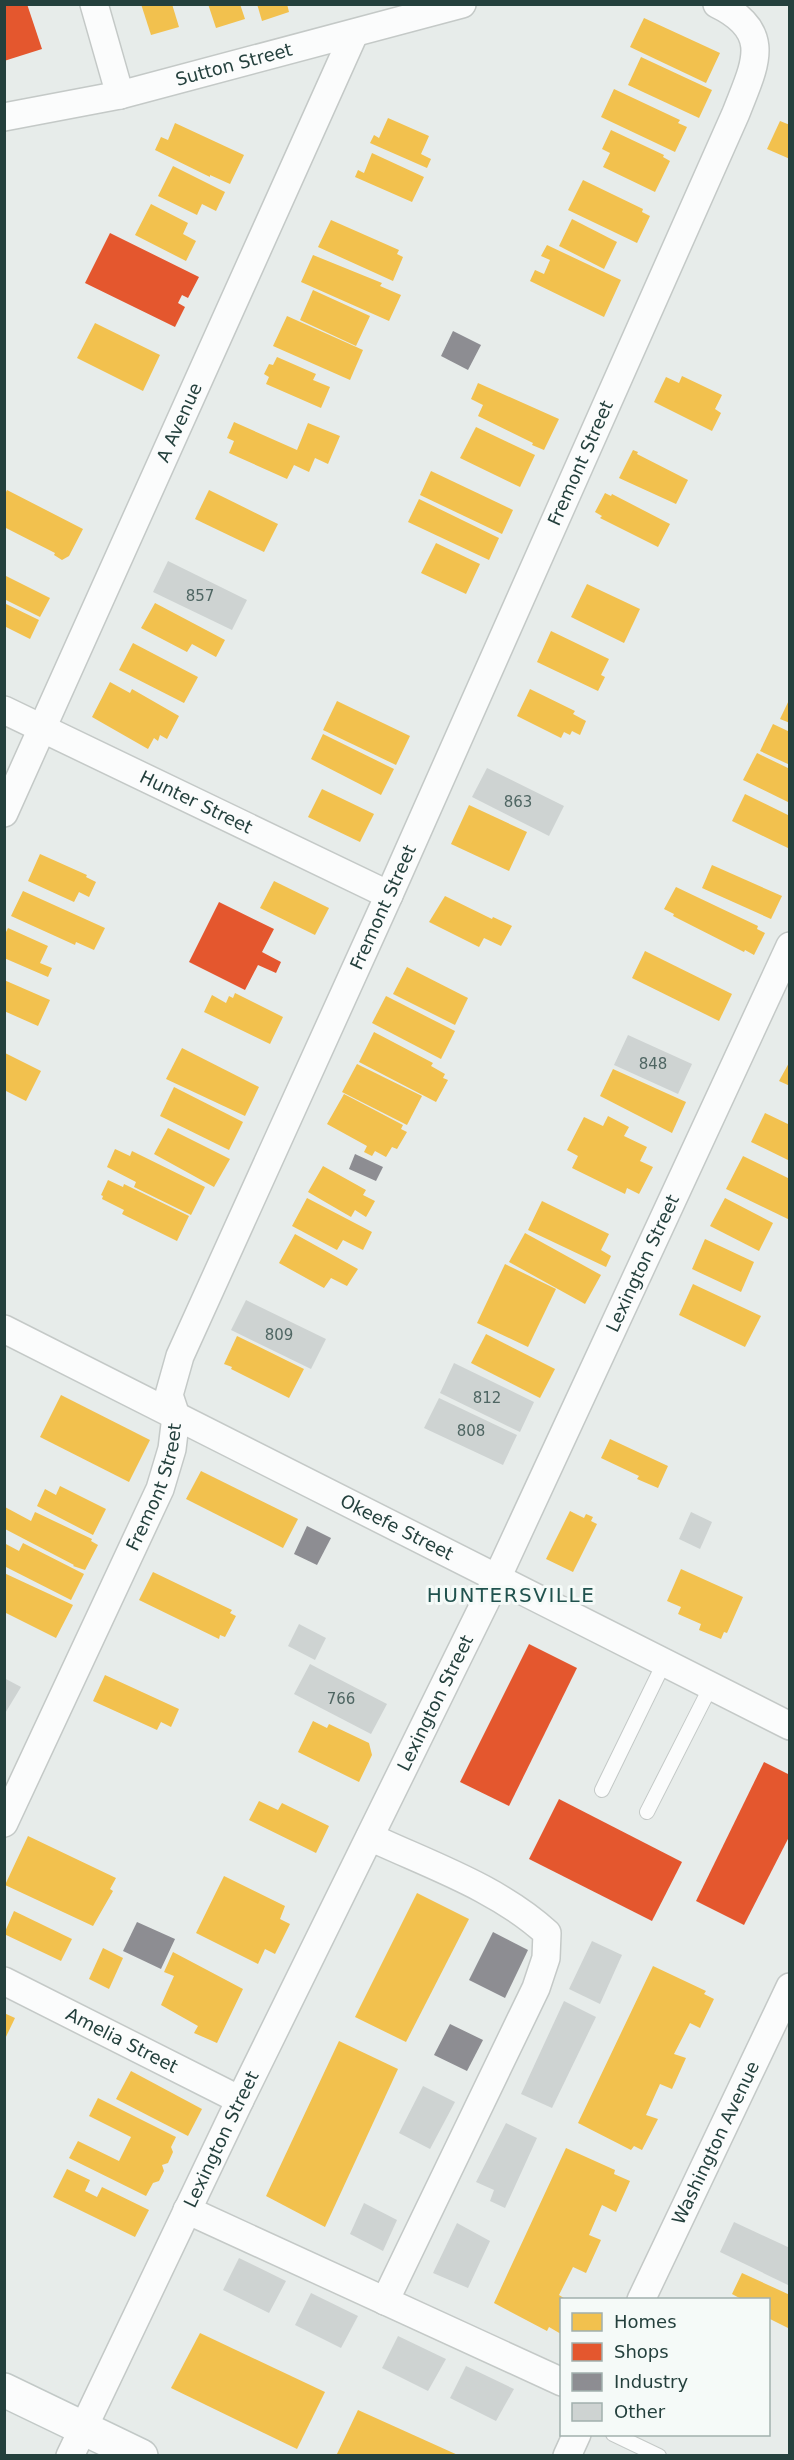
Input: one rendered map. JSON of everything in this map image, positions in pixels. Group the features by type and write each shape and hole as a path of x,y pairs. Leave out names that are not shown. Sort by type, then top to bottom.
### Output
{"main road":[{"path":"4,2390 77,2442 141,2456"}],"street":[{"path":"93,4 120,95"},
{"name":"Sutton Street","path":"4,117 120,95 462,4"},
{"name":"Fremont Street","path":"4,1823 160,1489 172,1449 176,1416 169,1395 180,1356 389,895 736,113 755,64 755,44 750,29 738,14 717,4"},
{"name":"A Avenue","path":"4,813 354,34"},
{"name":"Hunter Street","path":"4,710 389,895"},
{"name":"Lexington Street","path":"77,2442 240,2100 497,1578 789,946"},
{"name":"Okeefe Street","path":"4,1329 789,1726"},
{"path":"370,1837 492,1894 527,1915 547,1933 546,1958 536,1988 385,2301"},
{"name":"Amelia Street","path":"4,1981 240,2100"},
{"name":"Washington Avenue","path":"642,2298 789,1987"},
{"path":"188,2210 560,2382"},
{"path":"567,2456 576,2436"}],"lane":[{"path":"602,1790 664,1662"},
{"path":"647,1812 711,1686"},
{"path":"617,2436 659,2456"}],"building: Homes":[{"path":"141,4 172,4 179,27 151,35"},
{"path":"208,4 240,4 245,19 216,28"},
{"path":"257,4 287,4 289,12 262,21"},
{"path":"644,18 720,53 706,83 630,47"},
{"path":"641,57 712,90 699,118 628,85"},
{"path":"614,89 680,120 678,123 687,127 675,152 601,117"},
{"path":"388,118 429,136 421,154 431,159 427,168 370,143 374,135 379,138"},
{"path":"780,121 790,125 790,159 767,149"},
{"path":"175,123 244,155 230,184 210,175 210,177 155,150 161,137 168,140"},
{"path":"611,130 664,155 663,157 670,161 655,192 603,167 610,153 602,149"},
{"path":"372,153 424,177 412,202 355,177 358,170 364,173"},
{"path":"173,166 225,192 216,211 202,204 197,215 158,196"},
{"path":"583,180 643,209 642,212 650,216 637,243 568,210"},
{"path":"151,204 188,223 183,234 196,241 186,261 135,235"},
{"path":"572,219 617,242 604,269 559,246"},
{"path":"331,220 399,250 397,254 403,257 393,281 318,247"},
{"path":"547,245 621,280 604,317 530,281 535,270 544,274 550,260 541,256"},
{"path":"313,255 382,283 380,286 401,295 389,321 301,282"},
{"path":"313,290 370,316 356,346 300,320"},
{"path":"287,316 363,350 350,380 273,346"},
{"path":"95,323 160,355 143,391 77,358"},
{"path":"277,357 316,374 313,380 330,387 321,408 266,384 269,377 264,374 269,364 273,365"},
{"path":"682,376 722,395 715,409 721,413 712,431 654,402 666,377 679,383"},
{"path":"478,383 559,419 544,450 478,416 483,405 471,399"},
{"path":"234,422 297,450 308,423 340,436 328,464 315,458 309,472 294,465 287,479 229,453 234,441 227,438"},
{"path":"476,427 535,455 520,487 460,458"},
{"path":"633,450 688,480 676,504 619,478"},
{"path":"431,471 513,510 502,534 420,495"},
{"path":"7,490 83,529 69,556 62,560 54,555 55,553 4,527 4,496"},
{"path":"209,490 278,524 264,552 195,519"},
{"path":"605,493 611,496 612,494 670,524 658,547 600,518 602,516 595,512"},
{"path":"419,499 499,538 489,560 408,522"},
{"path":"436,543 480,564 466,594 421,573"},
{"path":"4,575 50,598 40,617 4,599"},
{"path":"587,584 640,609 624,643 571,617"},
{"path":"4,603 39,620 30,639 4,626"},
{"path":"155,603 225,640 216,657 192,644 187,652 141,628"},
{"path":"551,631 609,659 601,675 605,677 598,691 537,662"},
{"path":"133,643 198,677 184,703 119,670"},
{"path":"110,682 130,693 132,689 179,716 167,739 160,735 158,741 154,738 148,749 92,717"},
{"path":"530,689 575,711 573,714 586,721 580,735 572,731 570,735 564,732 561,738 517,716"},
{"path":"790,698 790,723 780,719"},
{"path":"337,701 410,736 396,765 323,730"},
{"path":"773,724 790,732 790,765 760,751"},
{"path":"323,734 394,769 381,795 311,759"},
{"path":"757,753 790,769 790,803 743,780"},
{"path":"322,789 374,814 360,842 308,817"},
{"path":"745,794 790,816 790,849 732,821"},
{"path":"469,805 527,832 509,871 451,844"},
{"path":"40,854 87,875 86,877 96,882 89,897 79,892 74,902 28,881"},
{"path":"712,865 782,896 771,919 702,888"},
{"path":"274,881 329,908 315,935 260,908"},
{"path":"676,887 758,926 757,929 765,933 754,955 673,916 674,914 664,909"},
{"path":"23,891 105,928 94,950 76,942 75,945 11,916"},
{"path":"445,896 512,926 501,946 484,938 479,947 429,922"},
{"path":"8,928 48,946 40,963 52,968 48,977 4,958 4,936"},
{"path":"645,951 732,994 719,1021 632,978"},
{"path":"407,967 468,998 455,1025 393,994"},
{"path":"4,980 50,1000 38,1026 4,1011"},
{"path":"235,993 283,1017 270,1044 204,1012 212,995 226,1003 229,996 233,998"},
{"path":"386,996 455,1031 441,1059 372,1023"},
{"path":"374,1032 433,1063 431,1066 445,1074 443,1078 448,1080 436,1102 359,1062"},
{"path":"182,1048 259,1087 245,1116 166,1079"},
{"path":"5,1053 41,1071 26,1101 4,1090"},
{"path":"790,1061 790,1086 779,1081"},
{"path":"357,1064 422,1096 407,1125 342,1092"},
{"path":"613,1069 686,1102 672,1133 600,1096"},
{"path":"174,1087 243,1122 229,1150 160,1116"},
{"path":"344,1094 403,1125 401,1129 407,1132 397,1149 392,1147 386,1157 375,1151 372,1156 364,1152 367,1146 327,1124"},
{"path":"765,1113 790,1125 790,1161 751,1142"},
{"path":"608,1116 629,1127 624,1136 647,1147 640,1161 653,1167 639,1194 627,1188 625,1194 572,1168 578,1156 567,1150 584,1117 603,1126"},
{"path":"168,1128 230,1159 214,1187 154,1154"},
{"path":"115,1149 130,1156 132,1151 205,1187 191,1215 134,1187 136,1182 107,1167"},
{"path":"743,1156 790,1179 790,1220 726,1189"},
{"path":"323,1166 366,1190 363,1195 375,1201 366,1217 355,1210 351,1217 308,1192"},
{"path":"108,1180 123,1187 124,1184 189,1216 177,1241 122,1214 124,1210 102,1199 101,1195"},
{"path":"307,1198 372,1232 363,1250 343,1240 337,1250 292,1226"},
{"path":"725,1198 773,1223 759,1251 710,1226"},
{"path":"542,1201 609,1234 601,1250 611,1256 606,1267 528,1230"},
{"path":"525,1233 601,1275 585,1304 509,1262"},
{"path":"295,1234 358,1269 347,1286 331,1278 324,1288 279,1263"},
{"path":"705,1239 754,1262 741,1292 692,1269"},
{"path":"505,1264 556,1289 528,1347 477,1323"},
{"path":"693,1284 761,1316 745,1347 679,1315"},
{"path":"486,1334 555,1369 540,1398 471,1363"},
{"path":"237,1336 304,1369 289,1398 224,1364"},
{"path":"61,1395 150,1440 129,1482 40,1437"},
{"path":"610,1439 668,1466 658,1488 637,1479 639,1476 601,1458"},
{"path":"201,1471 298,1519 283,1548 186,1499"},
{"path":"60,1486 106,1509 93,1535 37,1506 45,1489 56,1495"},
{"path":"5,1507 31,1521 35,1512 92,1539 91,1541 98,1545 85,1570 73,1566 5,1529"},
{"path":"570,1511 584,1518 586,1514 593,1517 591,1521 597,1524 573,1572 546,1559"},
{"path":"4,1543 19,1551 23,1543 84,1574 71,1600 4,1566"},
{"path":"681,1569 743,1597 727,1633 724,1632 721,1639 699,1630 701,1624 678,1614 681,1607 667,1601"},
{"path":"153,1572 232,1610 230,1613 236,1616 225,1637 220,1635 219,1639 139,1600"},
{"path":"4,1573 73,1605 56,1638 4,1612"},
{"path":"105,1675 179,1709 171,1727 161,1722 157,1730 93,1701"},
{"path":"313,1721 327,1728 329,1724 369,1743 372,1755 359,1782 298,1752"},
{"path":"259,1801 278,1810 282,1803 329,1826 316,1853 249,1820"},
{"path":"28,1836 116,1878 110,1889 113,1891 93,1926 5,1885"},
{"path":"224,1876 285,1906 280,1919 290,1924 275,1954 265,1949 258,1964 196,1933"},
{"path":"417,1893 469,1919 406,2042 355,2017"},
{"path":"14,1911 72,1939 61,1961 4,1934"},
{"path":"103,1948 123,1958 109,1989 89,1979"},
{"path":"173,1952 243,1989 217,2043 194,2033 198,2026 161,2005 174,1976 164,1972"},
{"path":"653,1966 706,1991 704,1994 714,1999 700,2028 690,2023 674,2054 686,2058 672,2089 660,2084 646,2115 658,2119 642,2150 634,2146 631,2150 578,2123"},
{"path":"4,2013 15,2018 4,2041"},
{"path":"339,2041 398,2069 325,2227 266,2196"},
{"path":"131,2071 202,2109 188,2136 116,2099"},
{"path":"98,2098 176,2137 171,2147 173,2152 168,2163 162,2165 164,2171 159,2181 153,2183 146,2196 69,2158 78,2141 119,2161 131,2137 89,2116"},
{"path":"566,2148 615,2170 614,2174 630,2181 616,2212 602,2205 589,2235 601,2240 586,2273 573,2267 559,2295 564,2298 560,2298 560,2333 549,2327 547,2331 494,2303"},
{"path":"67,2169 90,2180 85,2191 97,2197 102,2187 149,2210 135,2237 53,2197"},
{"path":"742,2273 790,2295 790,2329 770,2319 770,2298 739,2298 732,2294"},
{"path":"200,2333 325,2392 297,2449 171,2388"},
{"path":"358,2410 460,2456 336,2456"}],"building: Shops":[{"path":"4,4 27,4 42,49 4,61"},
{"path":"110,233 199,277 188,298 182,295 178,303 185,307 175,327 85,283"},
{"path":"219,902 274,929 262,952 281,962 276,973 258,965 245,990 189,962"},
{"path":"529,1644 577,1668 509,1806 460,1782"},
{"path":"764,1762 790,1775 790,1835 744,1925 696,1901"},
{"path":"559,1799 682,1862 652,1921 529,1859"}],"building: Industry":[{"path":"453,331 481,345 468,370 441,356"},
{"path":"355,1154 383,1167 376,1181 349,1169"},
{"path":"307,1526 331,1538 317,1565 294,1554"},
{"path":"137,1922 175,1939 161,1969 123,1951"},
{"path":"493,1932 528,1950 505,1998 469,1980"},
{"path":"450,2024 483,2040 467,2071 434,2055"}],"building: Other":[{"path":"168,561 247,600 232,630 153,592"},
{"path":"487,768 564,806 549,836 472,797"},
{"path":"628,1035 692,1064 678,1094 614,1065"},
{"path":"246,1300 326,1339 311,1369 231,1330"},
{"path":"454,1363 534,1402 520,1432 440,1393"},
{"path":"439,1398 517,1435 503,1465 424,1428"},
{"path":"691,1512 712,1522 700,1549 679,1539"},
{"path":"299,1624 326,1638 315,1660 288,1646"},
{"path":"310,1664 387,1704 371,1734 294,1694"},
{"path":"4,1678 21,1687 4,1715"},
{"path":"592,1941 622,1955 600,2004 569,1989"},
{"path":"564,2001 596,2017 552,2108 521,2094"},
{"path":"423,2086 455,2102 430,2149 399,2133"},
{"path":"506,2123 537,2138 505,2208 490,2201 494,2190 476,2182"},
{"path":"364,2203 397,2220 383,2251 350,2234"},
{"path":"734,2222 790,2248 790,2286 720,2252"},
{"path":"457,2223 490,2241 468,2288 433,2273"},
{"path":"239,2258 286,2281 269,2313 223,2290"},
{"path":"311,2293 358,2316 341,2348 295,2325"},
{"path":"398,2336 446,2359 428,2391 382,2368"},
{"path":"466,2366 514,2389 496,2421 450,2398"}],"district":[{"name":"HUNTERSVILLE","path":"511,1595"}]}
